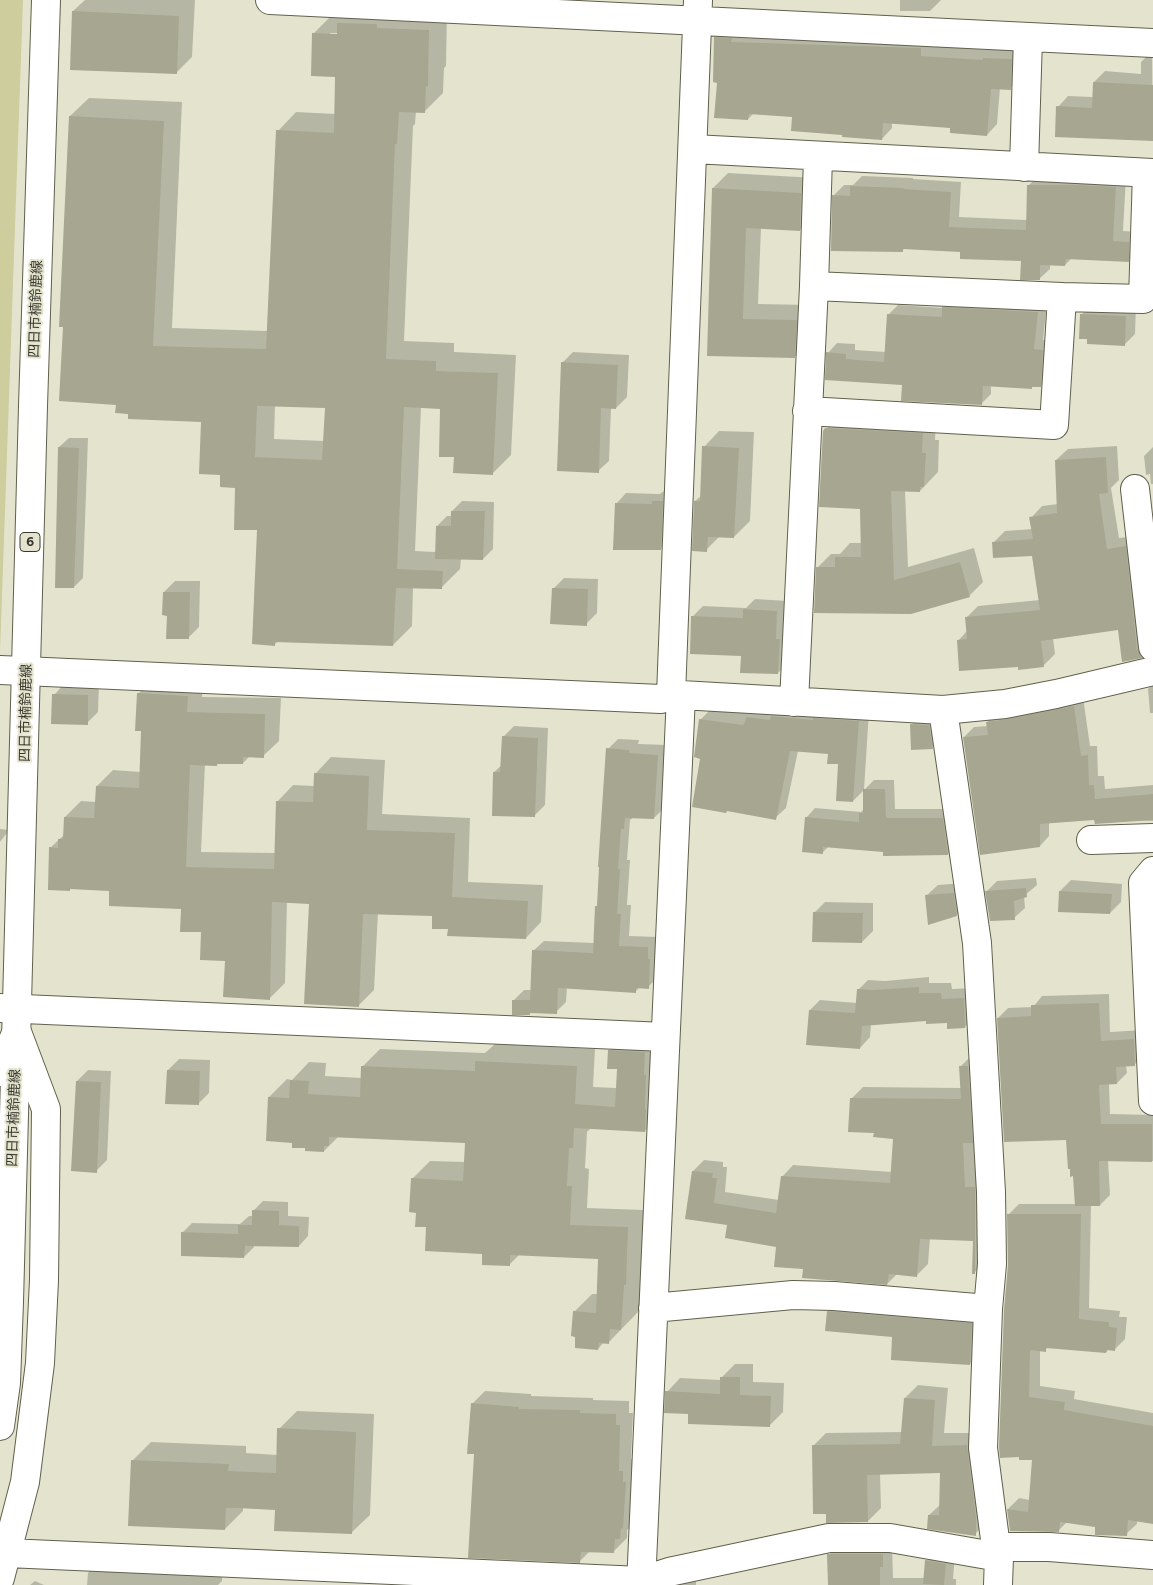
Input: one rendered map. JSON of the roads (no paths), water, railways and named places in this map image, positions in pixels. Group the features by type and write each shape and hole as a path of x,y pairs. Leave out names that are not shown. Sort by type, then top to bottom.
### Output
{"street":[{"name":"四日市楠鈴鹿線","path":"0,1426 6,1383 8,1343 8,1078 27,671 33,406 46,0"},
{"path":"270,0 698,10 1028,37 1153,43"},
{"path":"641,1583 665,1037 698,10"},
{"path":"1024,167 1028,37"},
{"path":"693,149 1150,173 1143,299 814,286"},
{"path":"794,702 814,286 818,157"},
{"path":"807,411 1054,425 1062,297"},
{"path":"1135,489 1153,647"},
{"path":"0,670 651,698 676,695 943,710 1005,704 1153,671"},
{"path":"943,710 977,943 991,1192 992,1264 988,1309 983,1448 998,1552 998,1585"},
{"path":"1091,840 1153,838"},
{"path":"1153,871 1143,883 1150,995 1153,1101"},
{"path":"665,1037 12,1016 46,1109 44,1280 40,1363 25,1482 4,1565 641,1583 670,1572 829,1538 890,1538 998,1552 1049,1547 1153,1555"},
{"path":"653,1308 793,1294 988,1309"}]}
